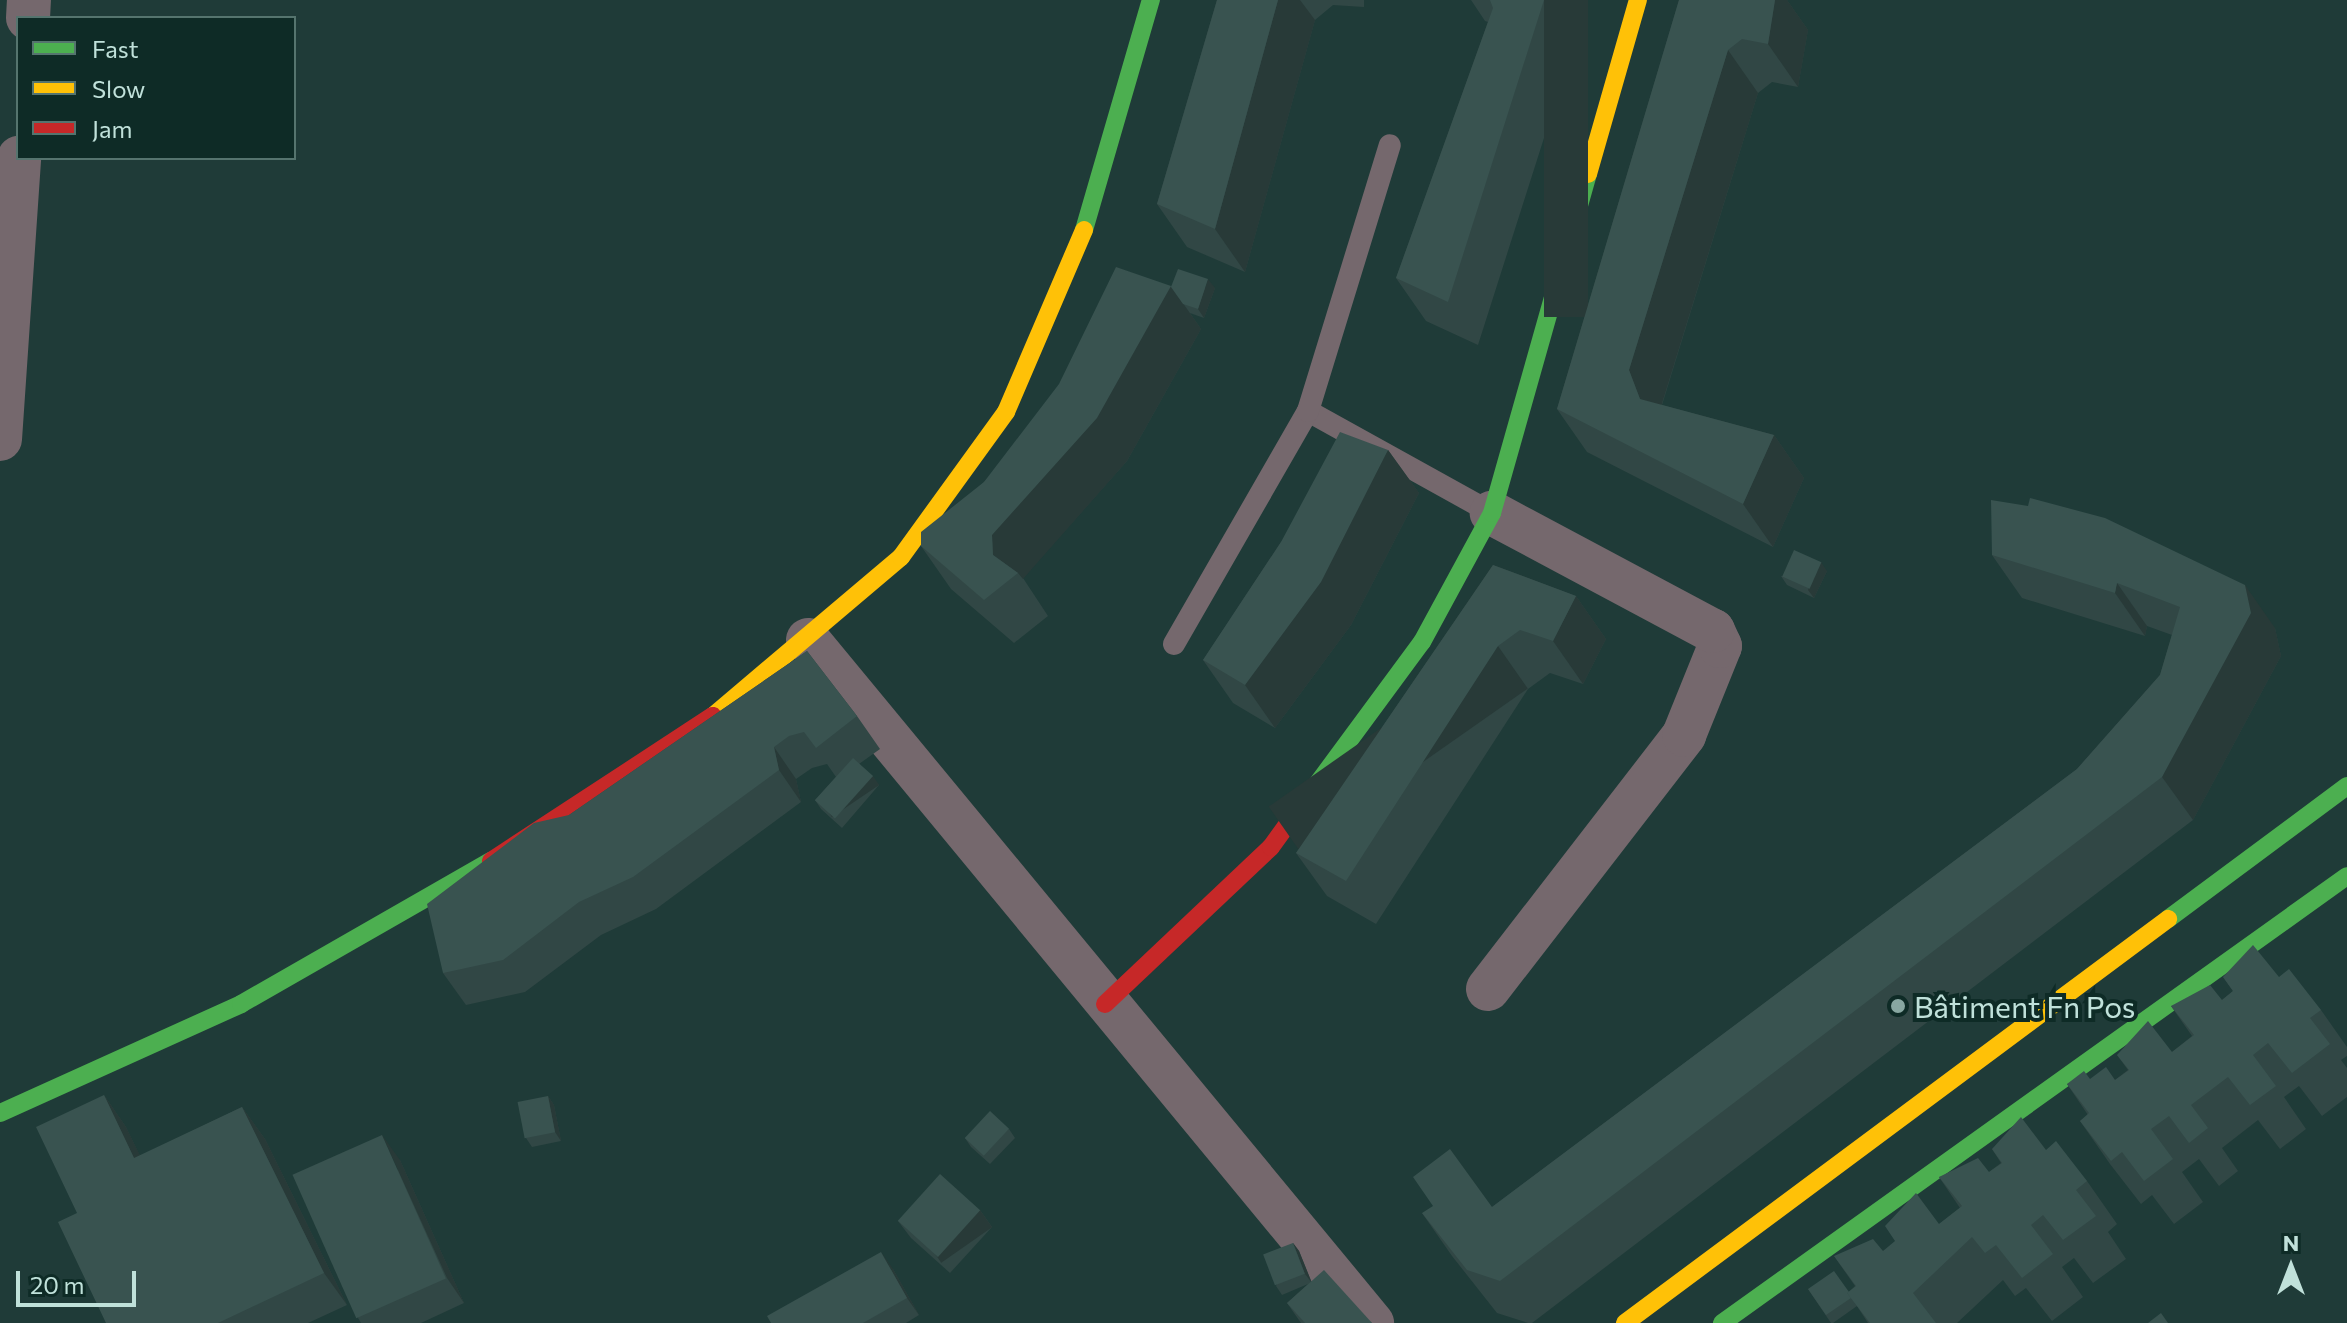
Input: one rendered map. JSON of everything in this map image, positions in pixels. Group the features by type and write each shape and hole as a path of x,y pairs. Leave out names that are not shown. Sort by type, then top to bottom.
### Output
{"street":[{"path":"0,1113 241,1004 465,878 751,691 901,557 1006,412 1097,200 1151,0"},
{"path":"1105,1004 1271,847 1422,642 1492,513 1638,0"},
{"path":"0,439 19,160"},
{"path":"1488,989 1684,735 1720,646 1713,631 1492,513"},
{"path":"808,640 1105,1004 1372,1323"},
{"path":"1625,1323 2347,786"},
{"path":"1722,1323 2347,876"}],"lane":[{"path":"1174,644 1308,411 1390,145"},
{"path":"1308,411 1492,513"}],"building":[{"path":"1217,0 1278,0 1215,229 1157,204"},
{"path":"1490,0 1544,0 1448,302 1396,278 1493,8"},
{"path":"1679,0 1775,0 1768,44 1742,39 1728,50 1629,370 1640,399 1774,435 1743,504 1557,409"},
{"path":"1116,267 1171,286 1097,418 992,535 993,555 1018,573 984,600 921,546 921,532 984,482 1059,384"},
{"path":"1178,269 1208,279 1198,309 1183,304 1171,287"},
{"path":"1340,432 1388,450 1321,582 1245,685 1203,660 1281,542"},
{"path":"2030,498 2105,518 2245,585 2251,613 2162,777 1500,1281 1467,1270 1422,1213 1433,1206 1413,1177 1450,1149 1492,1207 2077,769 2160,675 2180,607 2117,583 2115,593 1992,555 1991,500 2028,506"},
{"path":"1794,550 1821,562 1810,589 1782,576"},
{"path":"1493,565 1576,596 1553,641 1520,630 1498,646 1346,881 1296,853"},
{"path":"807,651 857,716 816,748 804,732 789,736 774,747 779,770 633,877 579,902 503,960 443,973 427,904 534,823 569,815"},
{"path":"853,758 873,776 835,818 815,800"},
{"path":"2253,945 2279,977 2289,969 2321,1010 2310,1018 2330,1044 2292,1073 2268,1043 2253,1055 2276,1086 2250,1105 2228,1077 2191,1105 2208,1128 2189,1143 2169,1116 2151,1129 2173,1159 2144,1181 2122,1152 2111,1161 2080,1121 2089,1113 2067,1084 2084,1071 2090,1079 2106,1067 2115,1080 2129,1070 2117,1055 2148,1021 2172,1052 2194,1035 2171,1006 2210,985 2222,1000 2233,991 2223,977"},
{"path":"104,1095 134,1158 242,1107 324,1273 218,1323 106,1323 58,1222 77,1213 36,1127"},
{"path":"548,1096 555,1132 525,1138 518,1102"},
{"path":"990,1111 1009,1129 984,1156 965,1138"},
{"path":"2021,1117 2046,1150 2056,1141 2087,1181 2076,1190 2096,1216 2063,1240 2043,1215 2031,1225 2053,1254 2022,1278 1996,1245 1985,1253 1972,1237 1913,1293 1936,1323 1870,1323 1847,1293 1856,1286 1834,1256 1873,1239 1883,1251 1895,1241 1885,1226 1916,1193 1939,1224 1962,1206 1939,1177 1978,1158 1989,1172 2002,1163 1992,1149"},
{"path":"382,1135 446,1278 356,1318 292,1175"},
{"path":"940,1174 980,1210 938,1257 898,1221"},
{"path":"1293,1243 1305,1274 1275,1285 1263,1254"},
{"path":"881,1252 907,1298 863,1323 771,1323 767,1316"},
{"path":"1324,1270 1372,1323 1305,1323 1287,1303"},
{"path":"1834,1271 1851,1298 1826,1315 1808,1289"},
{"path":"2161,1313 2168,1323 2148,1323"}],"traffic: fast":[{"path":"1084,230 1151,0"},
{"path":"1295,814 1422,642 1492,513 1588,174"},
{"path":"2168,919 2347,786"},
{"path":"0,1113 241,1004 491,861"},
{"path":"1722,1323 2347,876"}],"traffic: slow":[{"path":"1588,174 1638,0"},
{"path":"713,716 901,557 1006,412 1084,230"},
{"path":"1625,1323 2168,919"}],"traffic: jam":[{"path":"491,861 713,716"},
{"path":"1105,1004 1271,847 1295,814"}],"place":[{"name":"Bâtiment Fn Pos","path":"1898,1006"}]}
